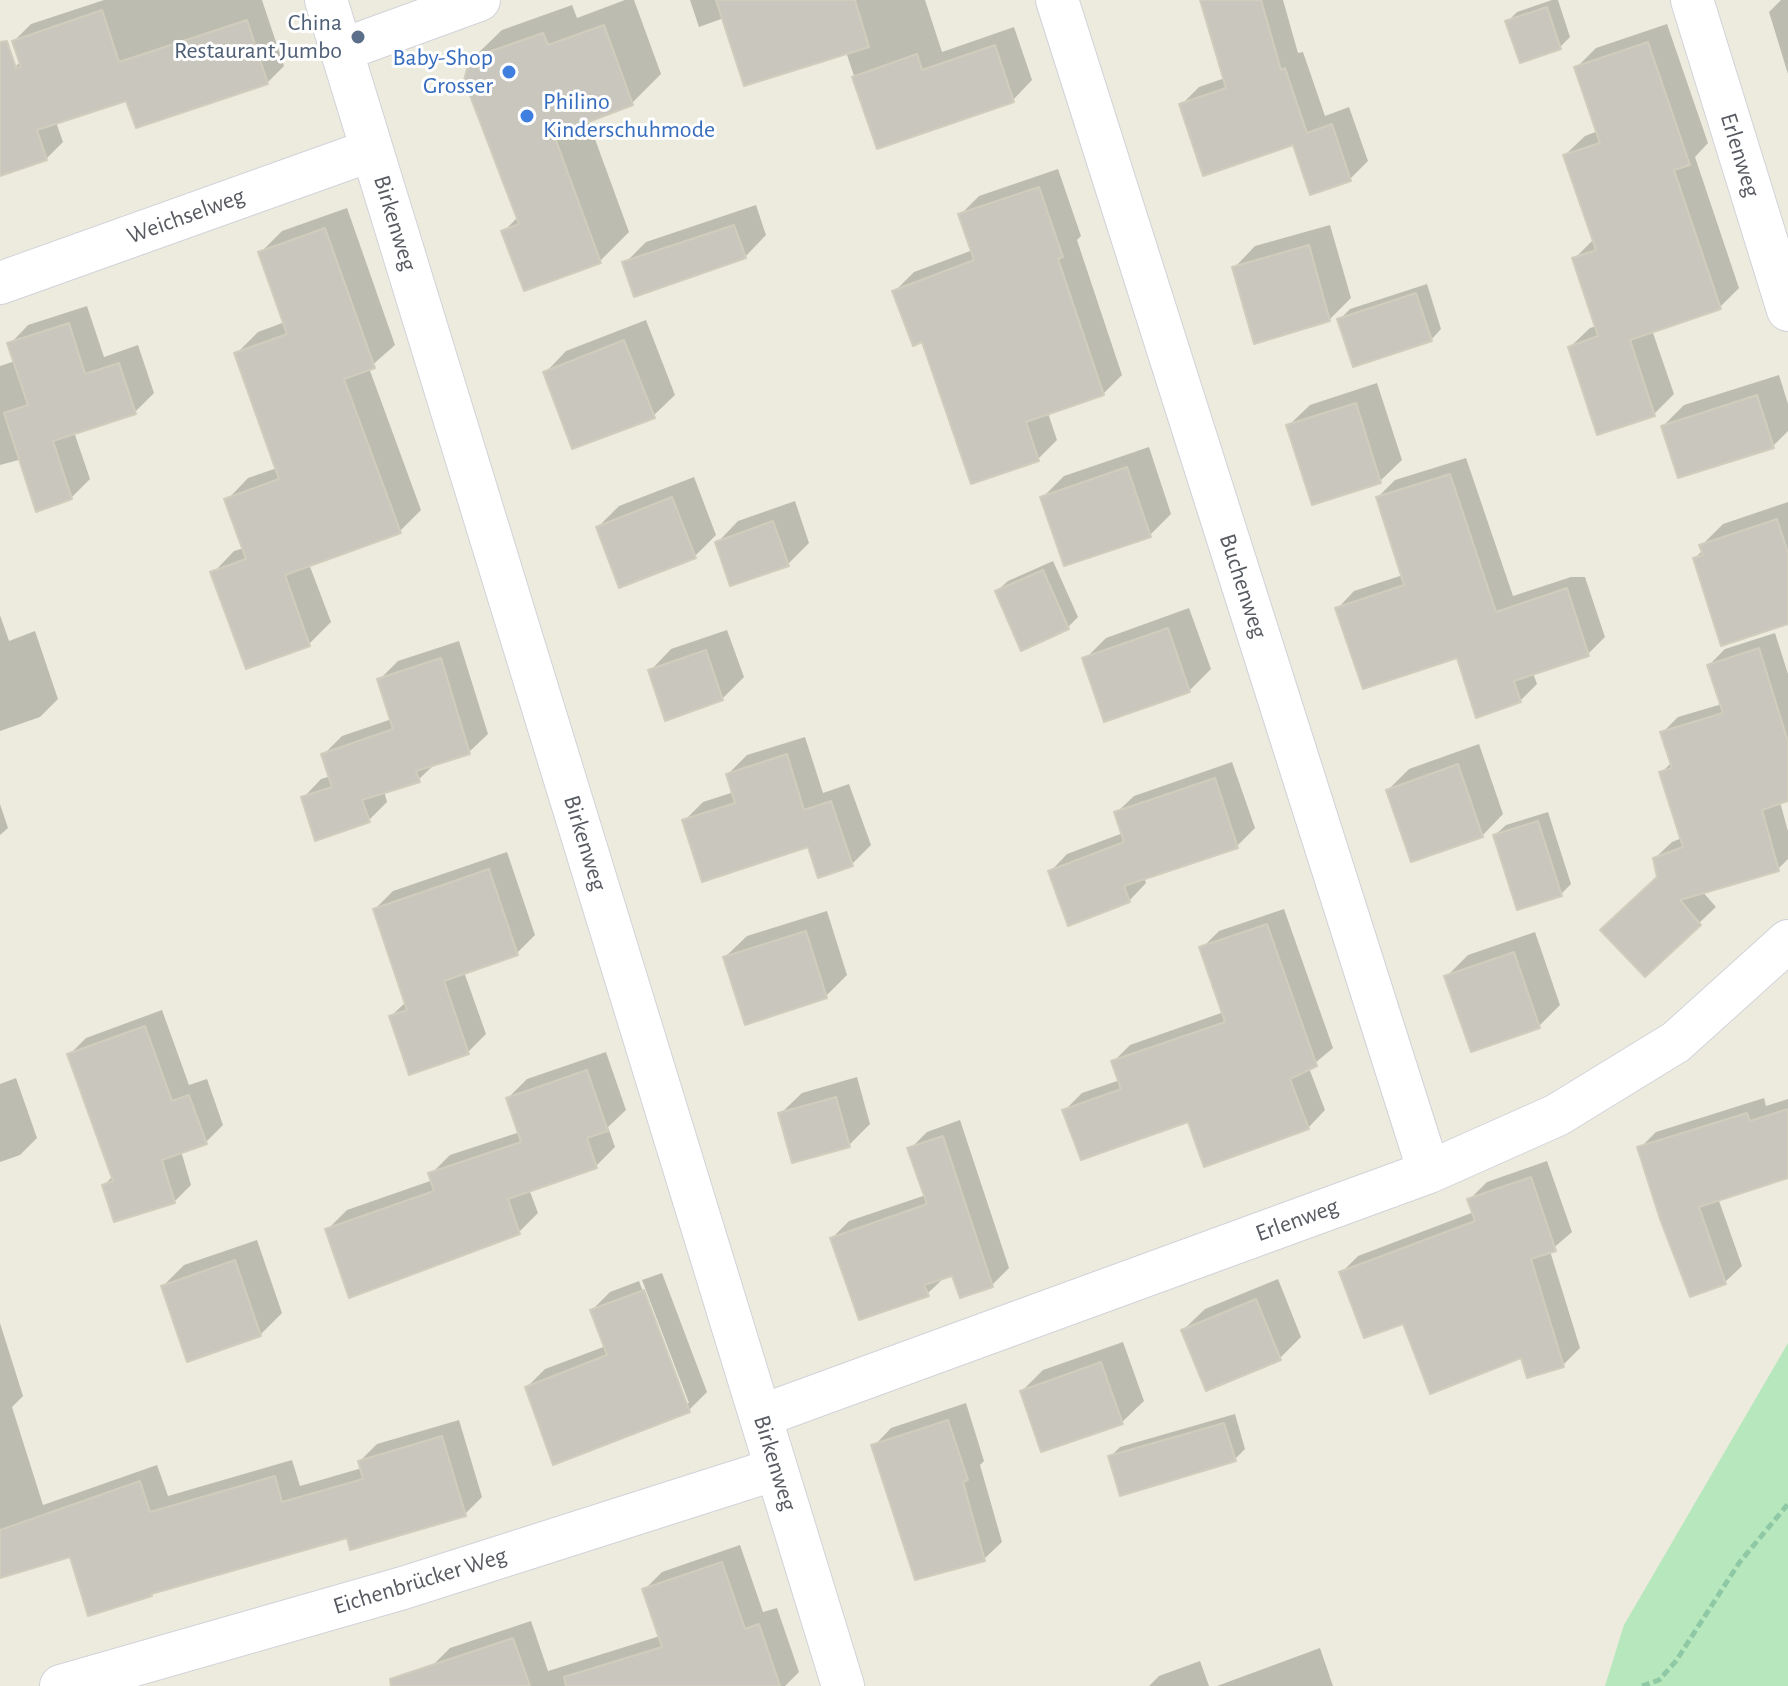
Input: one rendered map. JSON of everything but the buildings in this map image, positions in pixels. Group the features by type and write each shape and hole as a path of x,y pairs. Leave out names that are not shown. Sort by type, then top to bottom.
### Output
{"street":[{"name":"Birkenweg","path":"326,0 843,1686"},
{"path":"342,50 479,0"},
{"name":"Buchenweg","path":"1057,0 1429,1172"},
{"name":"Erlenweg","path":"1692,0 1788,310"},
{"name":"Weichselweg","path":"0,283 372,150"},
{"name":"Erlenweg","path":"761,1416 1429,1172 1557,1115 1676,1042 1788,941"},
{"name":"Eichenbrücker Weg","path":"61,1686 403,1588 776,1469"}],"path":[{"path":"1642,1686 1659,1680 1676,1661 1739,1563 1788,1504"}],"green space":[{"path":"1788,1343 1788,1686 1605,1686 1624,1625"}],"place":[{"name":"China Restaurant Jumbo","path":"358,37"},
{"name":"Baby-Shop Grosser","path":"509,72"},
{"name":"Philino Kinderschuhmode","path":"527,116"}]}
